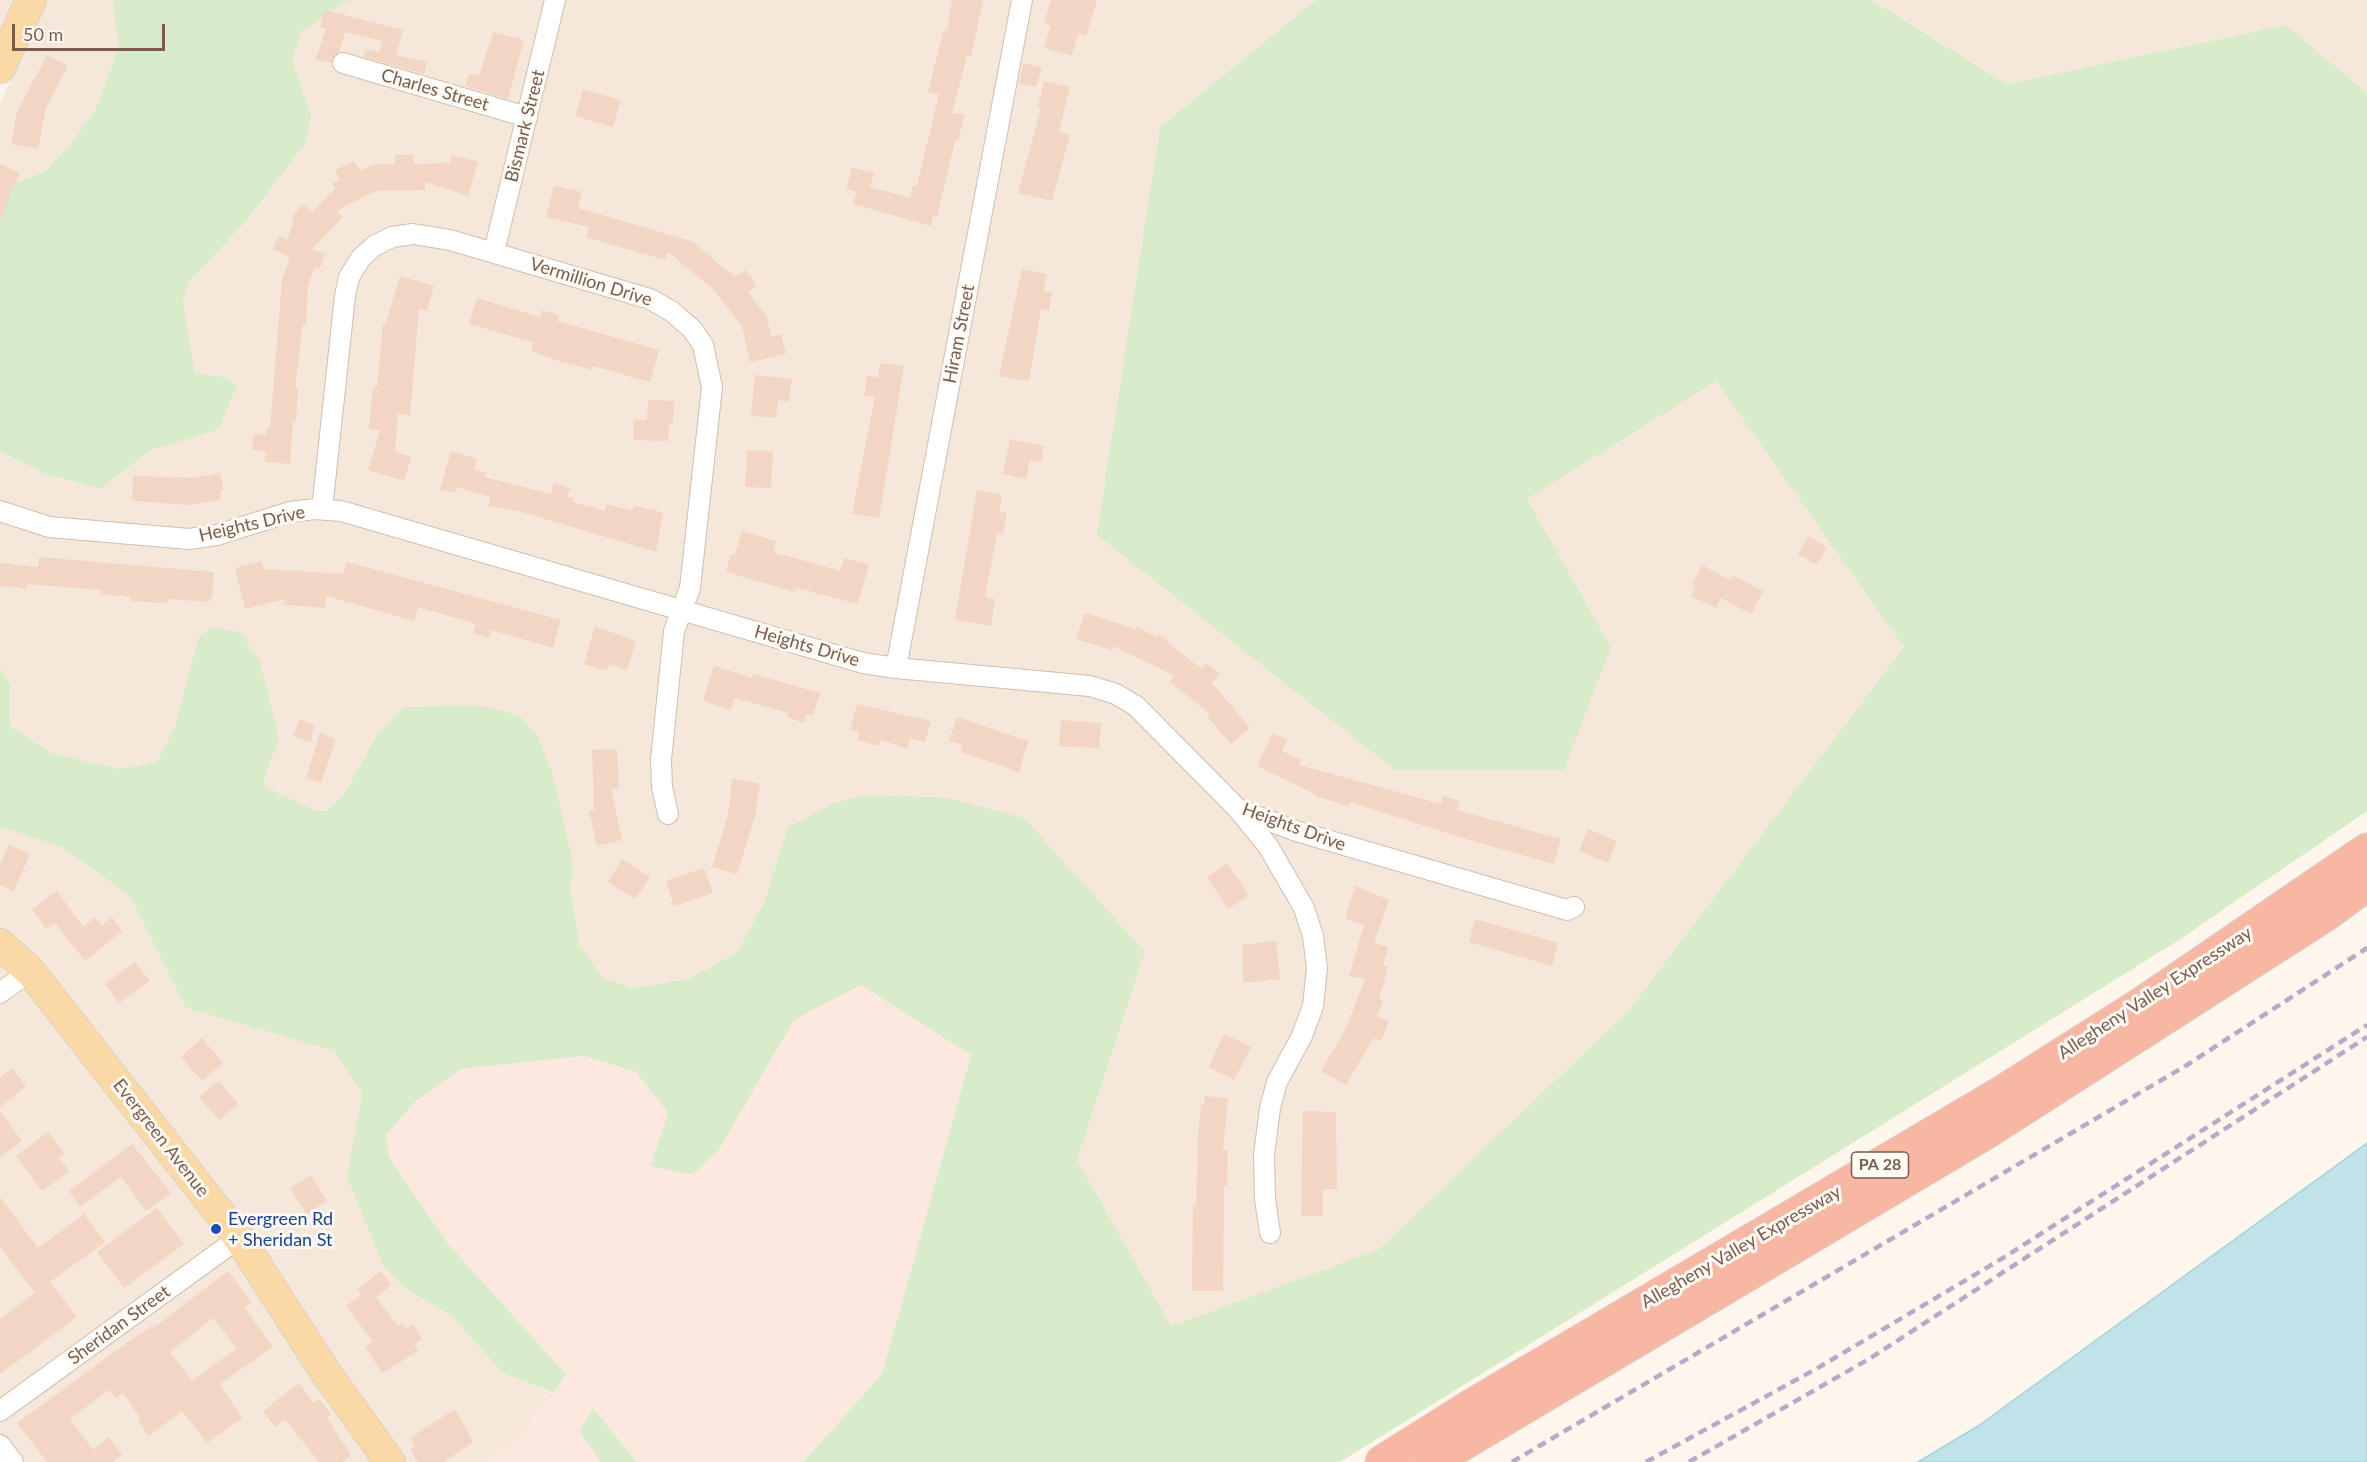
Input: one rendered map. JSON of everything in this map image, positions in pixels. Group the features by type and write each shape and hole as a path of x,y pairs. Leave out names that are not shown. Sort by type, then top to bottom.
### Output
{"highway":[{"name":"Allegheny Valley Expressway","path":"1382,1462 1476,1403 2001,1093 2143,1003 2367,850"},
{"name":"Allegheny Valley Expressway","path":"1432,1462 1985,1132 2328,913 2367,884"}],"main road":[{"path":"0,68 31,0"},
{"name":"Evergreen Avenue","path":"0,944 30,971 238,1238 326,1373 390,1462"}],"street":[{"name":"Bismark Street","path":"494,252 555,0"},
{"name":"Hiram Street","path":"896,668 1022,0"},
{"name":"Charles Street","path":"343,63 527,117"},
{"name":"Vermillion Drive","path":"322,509 349,277 361,258 374,246 392,237 413,234 450,240 650,298 671,311 692,329 703,345 712,387 690,588 675,631 661,760 662,787 668,814"},
{"name":"Heights Drive","path":"0,511 49,527 189,539 217,535 290,512 322,509 341,511 863,663 1090,686 1116,694 1136,706 1238,808 1296,831 1567,910 1574,907"},
{"path":"1238,808 1268,846 1304,908 1313,936 1317,968 1313,1006 1302,1036 1277,1082 1270,1108 1264,1155 1264,1199 1270,1233"},
{"path":"0,993 30,971"},
{"name":"Sheridan Street","path":"0,1412 238,1238"},
{"path":"0,1445 12,1462"}],"shaded area":[{"path":"0,0 17,0 0,38"},
{"path":"47,0 112,0 119,47 95,110 70,145 44,171 0,189 0,103"},
{"path":"1316,0 1160,127 1611,647 1527,499 1716,381 1905,647 1629,1010 1378,1251 1170,1326 1077,1160 1145,952 788,827 764,903 737,952 689,979 632,988 603,978 579,944 571,889 573,862 377,735 343,796 326,811 317,811 267,789 264,779 279,739 199,637 174,729 157,762 118,769 51,753 9,725 10,685 0,667 0,452 43,473 100,489 151,450 218,430 225,377 195,373 183,301 189,282 248,221 305,144 311,117 293,60 301,32 347,1"},
{"path":"1871,0 2367,0 2367,93 2286,25 2007,84"},
{"path":"0,827 62,847 130,896 186,1008 334,1051 362,1093 347,1177 403,1287 450,1315 503,1373 554,1394 523,1432 489,1462 0,1462"},
{"path":"861,984 971,1055 882,1374 803,1462 637,1462 593,1408 579,1431 601,1462 489,1462 523,1432 566,1374 449,1245 389,1158 386,1136 415,1102 461,1069 583,1056 636,1072 668,1113 719,1150 794,1020"}],"green space":[{"path":"112,0 359,0 347,1 301,32 293,60 311,117 305,144 247,221 189,282 183,301 195,373 225,377 237,386 218,430 151,450 100,489 43,473 0,452 0,189 45,171 70,145 95,110 119,47"},
{"path":"1316,0 1871,0 2007,84 2286,25 2367,93 2367,811 2179,940 1340,1462 803,1462 882,1374 971,1055 861,985 794,1020 719,1150 692,1175 651,1166 668,1113 636,1072 583,1056 461,1069 415,1102 386,1135 389,1158 449,1245 566,1374 554,1393 503,1373 450,1315 403,1287 383,1264 347,1177 362,1093 334,1051 186,1008 130,896 62,847 0,827 0,667 10,685 10,726 51,753 119,769 157,762 174,729 199,636 212,627 240,632 260,662 279,739 264,779 267,788 317,811 326,811 343,796 377,735 404,707 479,705 520,716 537,736 552,772 573,862 571,889 579,944 603,978 632,988 689,979 737,952 764,903 788,827 834,803 866,795 948,798 1024,818 1145,952 1077,1160 1171,1326 1378,1250 1629,1010 1904,647 1716,381 1527,499 1611,647 1564,770 1395,770 1097,535 1160,127"},
{"path":"593,1408 637,1462 601,1462 579,1431"}],"water":[{"path":"2367,1143 2367,1462 1918,1462 1978,1426"}],"building":[{"path":"952,0 983,0 971,57 967,56 952,113 964,115 958,142 955,141 937,217 933,216 931,226 853,204 856,192 846,189 852,167 874,173 870,187 910,198 913,185 917,186 939,94 928,92 944,29 947,30"},
{"path":"1051,0 1097,0 1086,36 1078,34 1072,56 1044,48 1051,25 1044,23"},
{"path":"324,10 403,30 396,55 427,62 424,74 364,57 365,49 379,52 382,41 345,32 339,52 331,63 316,59 326,28 320,27"},
{"path":"493,32 524,40 508,99 465,86 469,74 479,76"},
{"path":"47,55 68,66 46,108 38,149 11,144 17,112"},
{"path":"1024,63 1042,68 1036,87 1019,83"},
{"path":"1044,81 1070,87 1059,132 1070,135 1052,201 1018,193 1041,108 1038,107"},
{"path":"583,89 621,100 613,127 575,116"},
{"path":"395,155 413,155 414,164 450,163 452,155 478,162 468,196 425,182 425,190 375,191 336,211 343,217 312,249 325,254 320,268 315,267 308,285 306,325 303,324 295,388 298,388 296,421 293,421 290,464 265,462 266,451 252,450 254,434 266,435 267,428 270,429 282,280 290,258 273,249 278,236 287,240 294,220 291,217 303,204 312,212 335,188 333,183 340,180 335,170 354,161 360,171 374,164 395,164"},
{"path":"0,164 20,173 0,220"},
{"path":"554,186 582,192 578,208 691,241 735,277 745,270 757,286 748,292 767,317 771,337 781,334 786,354 750,362 742,326 713,289 668,252 666,260 623,248 586,237 589,227 546,217"},
{"path":"1022,269 1047,274 1043,291 1052,293 1049,311 1041,309 1029,381 999,376"},
{"path":"400,276 434,286 427,311 419,309 410,415 398,414 395,452 411,457 404,481 368,470 380,430 369,429 373,387 377,387 383,323 386,323"},
{"path":"477,298 540,317 542,310 559,315 557,321 659,350 650,382 593,366 592,370 559,361 531,351 533,342 469,324"},
{"path":"880,363 904,366 879,518 852,514 875,397 864,396 867,376 878,377"},
{"path":"755,375 792,379 789,402 778,400 776,418 751,416"},
{"path":"648,400 674,401 673,423 669,423 668,441 633,440 634,419 647,420"},
{"path":"1010,439 1044,446 1041,462 1030,460 1026,479 1003,474"},
{"path":"747,450 773,452 771,488 745,487"},
{"path":"451,451 477,459 474,469 486,473 484,477 551,494 554,483 570,488 567,497 574,499 573,502 605,511 607,504 632,511 634,505 663,513 656,552 522,512 488,506 490,497 457,487 455,493 440,489"},
{"path":"220,473 224,490 221,490 220,500 188,505 132,501 133,476 189,478"},
{"path":"977,490 1002,495 999,512 1007,513 1003,534 997,533 985,597 995,599 991,626 955,620"},
{"path":"742,531 776,541 773,552 840,571 844,558 869,565 858,604 796,588 795,592 726,572 731,554 735,555"},
{"path":"1809,536 1827,548 1816,565 1798,554"},
{"path":"39,557 214,572 212,596 209,602 168,599 168,603 131,601 131,597 101,594 101,590 27,584 27,589 0,586 0,563 38,567"},
{"path":"261,561 264,569 343,574 347,562 561,620 553,648 491,630 489,638 473,633 476,624 418,607 414,621 326,596 325,608 284,605 285,599 245,609 235,568"},
{"path":"1702,565 1730,580 1733,575 1763,591 1751,614 1721,598 1716,608 1691,596 1696,586 1692,584"},
{"path":"1085,613 1136,629 1137,627 1157,637 1158,634 1201,669 1206,663 1220,674 1212,683 1250,728 1231,744 1207,716 1210,714 1170,682 1175,676 1113,646 1112,650 1076,639"},
{"path":"595,626 636,641 627,670 609,664 607,671 584,664"},
{"path":"714,666 752,678 753,674 820,693 813,715 807,714 804,723 787,717 788,713 735,698 731,710 703,701"},
{"path":"857,704 931,721 925,742 910,738 907,748 880,740 878,746 857,740 860,732 850,730"},
{"path":"957,717 1028,741 1019,772 961,752 963,745 949,741"},
{"path":"300,719 314,725 311,742 293,736"},
{"path":"1061,720 1101,723 1099,748 1059,746"},
{"path":"320,733 336,739 321,783 306,778"},
{"path":"1272,734 1287,739 1282,751 1301,760 1299,765 1441,804 1443,796 1460,801 1457,810 1561,839 1554,864 1459,837 1351,802 1349,806 1314,796 1315,794 1257,766"},
{"path":"617,749 619,788 611,789 622,840 597,846 589,811 594,810 592,750"},
{"path":"732,778 760,784 755,816 737,874 712,867 728,815"},
{"path":"1588,829 1617,841 1608,863 1579,851"},
{"path":"9,845 30,854 14,891 0,885 0,865"},
{"path":"622,859 650,877 635,899 608,882"},
{"path":"1227,863 1249,895 1228,909 1207,877"},
{"path":"704,868 713,893 674,906 666,881"},
{"path":"1355,886 1389,900 1374,943 1388,947 1383,965 1388,967 1379,999 1383,1001 1377,1016 1389,1021 1381,1041 1373,1038 1346,1085 1321,1071 1346,1028 1365,979 1349,976 1364,925 1345,919"},
{"path":"57,891 83,927 95,917 102,926 112,917 122,931 85,961 55,923 46,929 32,909"},
{"path":"1475,919 1558,943 1552,966 1469,942"},
{"path":"1276,941 1280,979 1243,983 1242,945"},
{"path":"135,962 150,981 119,1003 105,984"},
{"path":"1224,1034 1251,1047 1234,1080 1209,1067"},
{"path":"202,1038 223,1063 202,1081 181,1057"},
{"path":"12,1068 26,1086 0,1107 0,1078"},
{"path":"219,1081 238,1104 219,1120 199,1097"},
{"path":"1205,1096 1228,1098 1223,1150 1228,1150 1227,1186 1224,1186 1223,1291 1192,1291 1193,1205 1196,1205 1201,1104 1204,1105"},
{"path":"0,1111 22,1141 0,1157"},
{"path":"1303,1111 1336,1112 1337,1189 1323,1189 1323,1216 1301,1216"},
{"path":"48,1132 65,1154 59,1158 69,1171 42,1191 16,1156"},
{"path":"132,1144 171,1193 146,1211 121,1177 80,1207 69,1191"},
{"path":"311,1175 327,1201 306,1214 290,1188"},
{"path":"0,1197 38,1248 84,1214 105,1242 50,1282 77,1317 0,1374 0,1319 35,1293 0,1247"},
{"path":"157,1208 184,1244 124,1288 97,1252"},
{"path":"228,1271 251,1302 244,1307 273,1347 220,1384 242,1418 207,1443 182,1411 149,1436 138,1421 141,1419 123,1393 116,1399 109,1390 70,1419 93,1450 109,1437 122,1455 113,1462 47,1462 17,1423 135,1337 152,1326 153,1328","holes":["213,1318 237,1348 192,1381 170,1352"]},
{"path":"381,1271 391,1285 376,1297 398,1326 403,1323 406,1329 413,1324 422,1339 414,1344 418,1351 382,1373 365,1346 373,1342 346,1306 361,1295 357,1289"},
{"path":"299,1383 314,1403 319,1399 331,1414 327,1418 351,1455 342,1462 319,1462 285,1419 275,1427 263,1411"},
{"path":"455,1409 473,1442 444,1462 418,1462 410,1450 415,1446 410,1438"}],"railway":[{"path":"1512,1462 2187,1065 2367,948"},
{"path":"1646,1462 1816,1369 2003,1258 2367,1025"},
{"path":"1689,1462 1869,1359 2367,1037"}],"place":[{"name":"Evergreen Rd + Sheridan St","path":"216,1229"}]}
